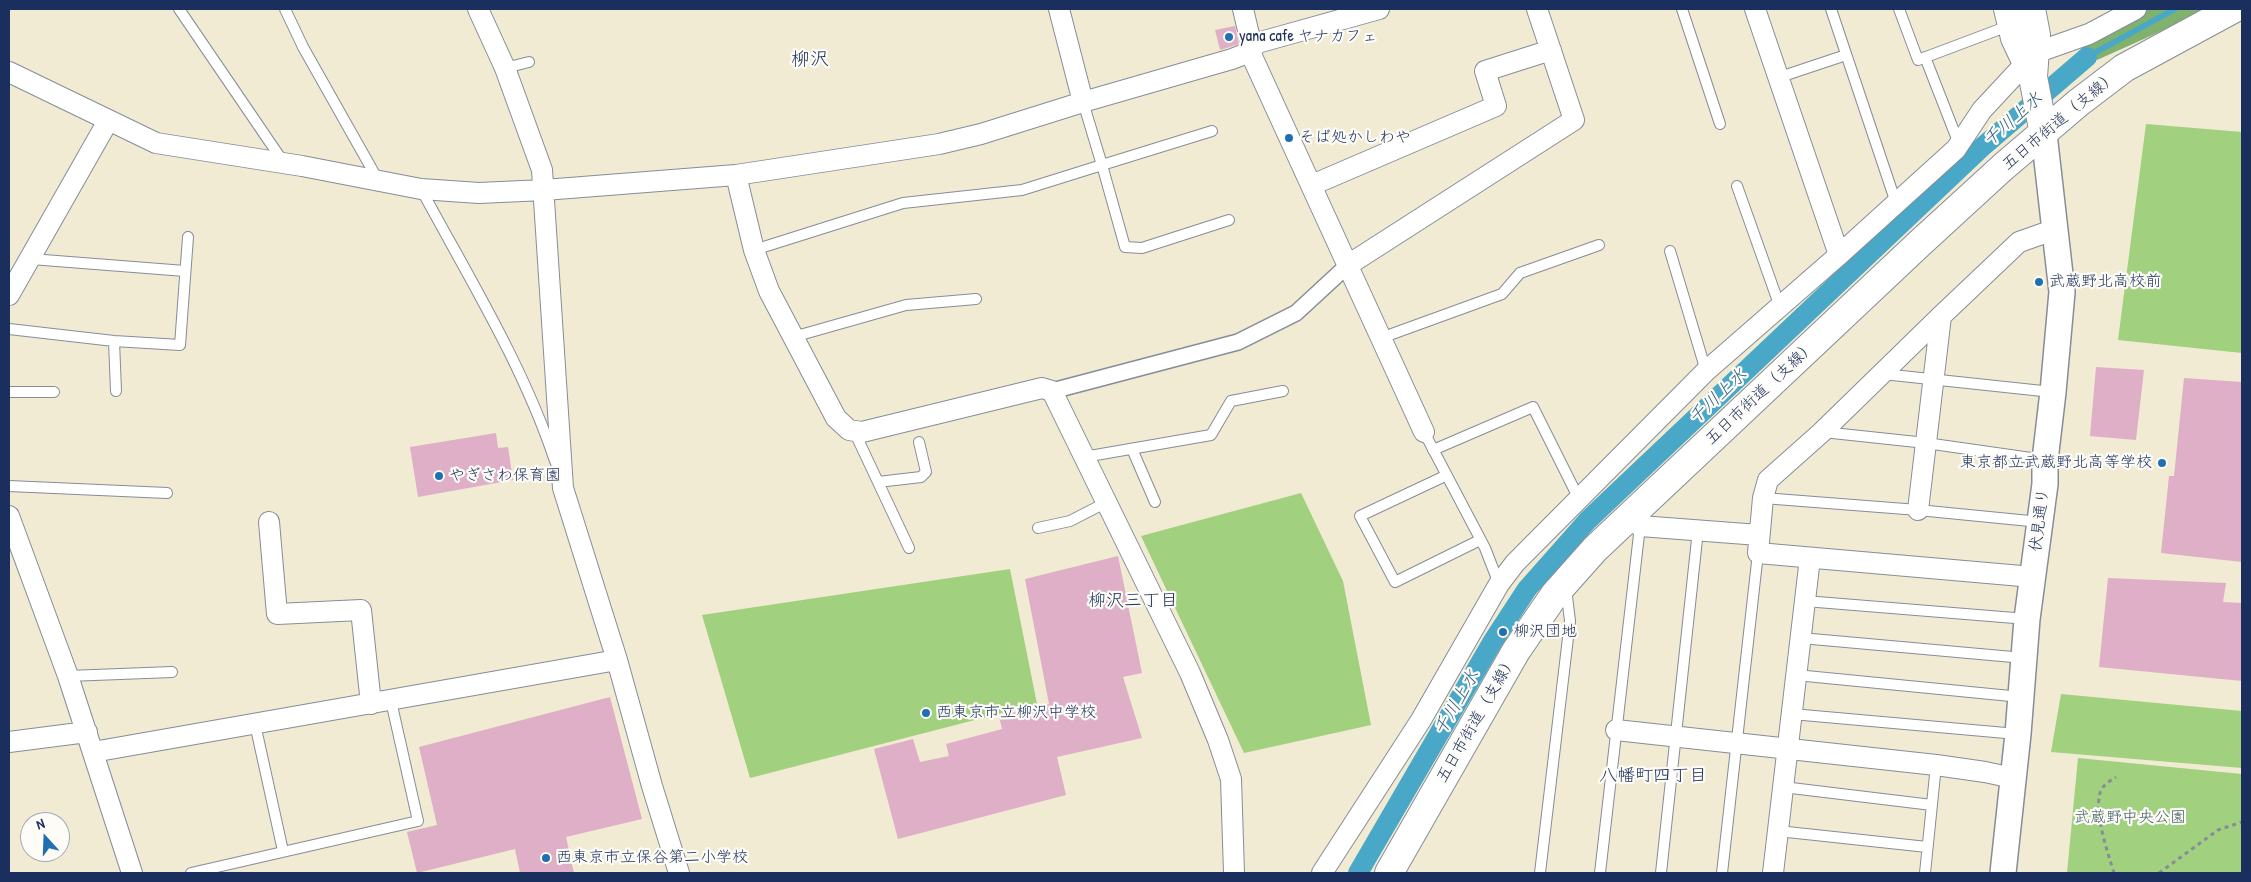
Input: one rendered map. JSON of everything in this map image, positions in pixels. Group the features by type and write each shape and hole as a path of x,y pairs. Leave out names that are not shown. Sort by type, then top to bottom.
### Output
{"main road":[{"name":"五日市街道（支線）","path":"1389,873 1516,651 1539,616 1565,582 1636,519 1941,224 2003,167 2042,122 2078,103 2124,68 2233,9"},
{"name":"伏見通り","path":"2017,14 2036,34 2031,64 2042,122"}],"street":[{"path":"478,9 506,68 542,170 563,488 617,660 652,786 679,873"},
{"path":"1059,9 1084,102"},
{"path":"1243,9 1251,43 1250,52 1424,432"},
{"path":"9,72 156,143 284,163 421,189 479,193 544,190 736,175 940,144 981,134 1232,59 1250,52 1258,43 1378,9"},
{"path":"736,175 754,250 769,291 836,418 850,430 862,432 1042,388 1052,391 1238,342 1296,313 1348,265 1574,120 1537,9"},
{"path":"1755,9 1839,256"},
{"path":"1322,873 1421,720 1499,584 1515,563 1706,371 1839,256 1956,149 1982,110 2031,64 2136,9"},
{"path":"1312,184 1496,106 1485,71 1551,50"},
{"path":"9,295 108,121"},
{"name":"伏見通り","path":"2003,873 2014,778 2027,620 2045,484 2045,460 2062,292 2042,122"},
{"path":"1758,544 1763,498 1768,480 1822,432 1940,316 2020,242 2056,230"},
{"path":"1918,510 1940,316"},
{"path":"1052,391 1190,673 1218,740 1230,779 1234,873"},
{"path":"9,516 68,676 132,873"},
{"path":"1636,519 1698,530 1810,558 2033,577"},
{"path":"269,522 277,614 361,610 371,704"},
{"path":"1773,873 1810,558"},
{"path":"93,752 617,660"},
{"path":"1616,730 1936,765 2014,778"},
{"path":"9,742 87,732"}],"lane":[{"path":"179,9 284,163"},
{"path":"285,9 303,47 378,180"},
{"path":"1682,9 1720,124"},
{"path":"1831,9 1896,203"},
{"path":"1899,9 1918,60 2017,14"},
{"path":"1777,78 1846,55"},
{"path":"1925,57 1960,144"},
{"path":"506,68 529,62"},
{"path":"1084,102 1125,247 1142,248 1229,220"},
{"path":"754,250 903,203 1022,190 1212,131"},
{"path":"1737,186 1780,307"},
{"path":"421,189 516,368 541,421 563,488"},
{"path":"9,330 114,341 180,345 188,237"},
{"path":"1381,338 1502,294 1520,273 1599,245"},
{"path":"1670,251 1706,371"},
{"path":"31,259 185,271"},
{"path":"793,337 906,305 976,299"},
{"path":"114,341 116,391"},
{"path":"1882,374 2053,392"},
{"path":"1084,456 1211,435 1231,402 1283,391"},
{"path":"9,392 54,392"},
{"path":"1434,450 1533,407 1579,499"},
{"path":"854,431 909,548"},
{"path":"1424,432 1445,476 1480,540 1499,584"},
{"path":"1822,432 1926,443 2045,460"},
{"path":"878,482 921,477 926,472 919,442"},
{"path":"1132,449 1155,502"},
{"path":"1445,476 1360,516 1395,582 1480,540"},
{"path":"9,486 167,493"},
{"path":"1763,498 2040,522"},
{"path":"1038,528 1070,521 1106,502"},
{"path":"1600,873 1636,519"},
{"path":"1661,873 1698,530"},
{"path":"1722,873 1758,544"},
{"path":"1540,873 1570,621 1570,607 1565,582"},
{"path":"1805,601 2027,620"},
{"path":"1801,638 2024,658"},
{"path":"68,676 172,672"},
{"path":"1796,675 2021,697"},
{"path":"191,873 418,821 391,700"},
{"path":"1792,714 2018,734"},
{"path":"254,724 283,852"},
{"path":"1925,873 1936,765"},
{"path":"1783,787 1932,805"},
{"path":"1778,831 1928,848"}],"path":[{"path":"2114,873 2103,840 2100,793 2107,782 2116,777"},
{"path":"2159,873 2218,830 2242,822"}],"green space":[{"path":"2143,9 2205,9 2097,60 2084,54 2079,44"},
{"path":"2146,124 2242,132 2242,353 2118,340"},
{"path":"1301,493 1343,581 1371,725 1244,753 1141,536"},
{"path":"1010,569 1037,704 750,778 702,615"},
{"path":"2061,694 2242,711 2242,768 2051,752"},
{"name":"武蔵野中央公園","path":"2078,758 2242,774 2242,873 2067,873"}],"building":[{"name":"yana cafe ヤナカフェ","path":"1235,26 1239,44 1220,50 1215,30"},
{"path":"2096,367 2144,370 2136,440 2090,436"},
{"path":"2184,378 2242,382 2242,562 2161,553 2169,476 2174,476"},
{"path":"496,433 498,448 508,447 513,480 418,497 410,447"},
{"path":"1118,556 1142,673 1123,677 1142,738 1057,757 1066,795 898,839 874,749 913,739 920,762 949,756 946,744 1002,729 999,716 1049,704 1025,579"},
{"path":"2108,578 2226,583 2223,602 2242,603 2242,681 2099,667"},
{"path":"610,697 642,819 566,837 574,873 520,873 515,849 417,873 407,832 437,825 419,747"}],"waterway":[{"name":"千川上水","path":"2087,57 2175,9"},
{"name":"千川上水","path":"1358,873 1493,641 1527,589 1588,520 1981,148 2087,57"}],"place":[{"name":"yana cafe ヤナカフェ","path":"1229,37"},
{"name":"そば処かしわや","path":"1289,138"},
{"name":"武蔵野北高校前","path":"2039,282"},
{"name":"東京都立武蔵野北高等学校","path":"2162,463"},
{"name":"やぎさわ保育園","path":"439,476"},
{"name":"柳沢団地","path":"1503,632"},
{"name":"西東京市立柳沢中学校","path":"926,713"},
{"name":"西東京市立保谷第二小学校","path":"546,858"}],"district":[{"name":"柳沢","path":"810,60"},
{"name":"柳沢三丁目","path":"1133,601"},
{"name":"八幡町四丁目","path":"1653,776"}]}
